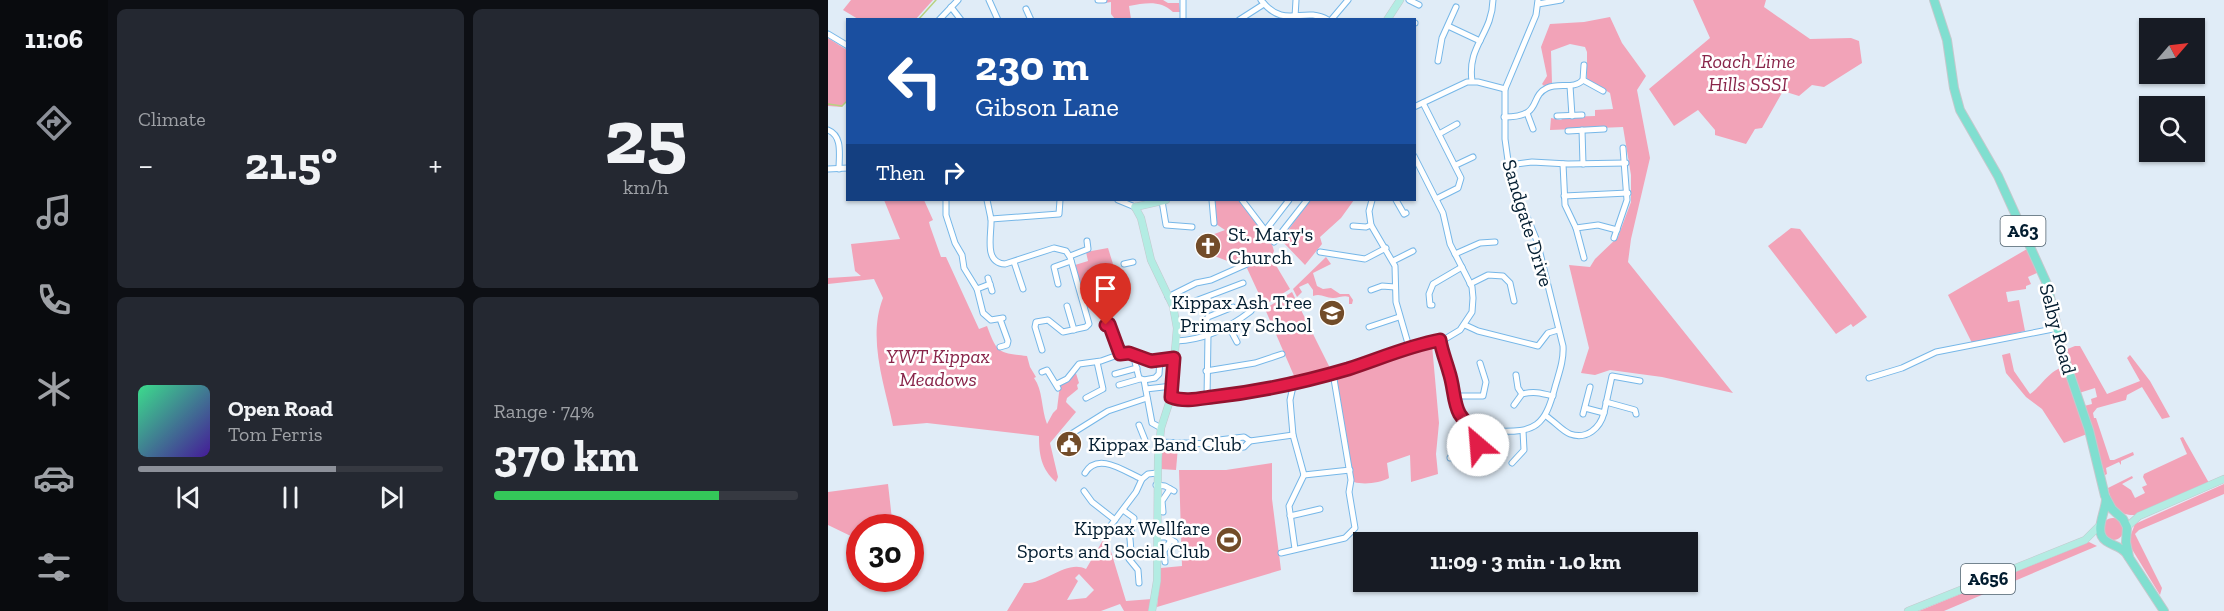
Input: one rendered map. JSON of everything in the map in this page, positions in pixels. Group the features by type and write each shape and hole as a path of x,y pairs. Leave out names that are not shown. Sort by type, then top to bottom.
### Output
{"highway":[{"name":"Selby Road","path":"1934,0 1943,25 1960,110 1998,176 2043,275 2054,305 2064,357 2088,430 2105,496 2106,508 2101,523"},
{"name":"Selby Road","path":"2105,496 2118,516"},
{"path":"2129,557 2126,532 2118,516 2109,516 2101,523 2100,534 2129,557 2164,611"},
{"path":"2110,542 2126,532"}],"main road":[{"path":"1388,18 1400,0"},
{"path":"1152,611 1157,582 1158,427 1171,397 1176,340 1174,309 1151,260 1141,205 1159,201"},
{"path":"2118,516 2129,518 2144,514 2224,479"},
{"path":"2126,532 2144,514"},
{"name":"A656","path":"2085,540 2101,523"},
{"name":"A656","path":"1908,611 2085,540 2096,539 2110,542"}],"street":[{"path":"941,18 958,0"},
{"path":"989,0 997,18"},
{"path":"1098,0 1104,0"},
{"path":"1183,0 1183,18"},
{"path":"1295,17 1296,0"},
{"path":"1332,18 1348,0"},
{"path":"1409,0 1419,5"},
{"path":"1472,81 1471,60 1492,18 1493,0"},
{"path":"1538,2 1561,0"},
{"path":"1242,18 1263,2 1279,15 1310,17 1319,15 1326,18"},
{"name":"Sandgate Drive","path":"1538,2 1536,15 1505,89 1504,117 1509,165 1516,193 1529,217 1538,241 1563,346 1563,357 1546,416"},
{"path":"951,7 959,18"},
{"path":"1438,60 1442,38 1456,7"},
{"path":"1026,9 1030,18"},
{"path":"1448,26 1480,41"},
{"path":"828,34 846,45"},
{"path":"1504,117 1527,114 1545,89 1579,84 1583,80 1584,64"},
{"path":"1583,80 1603,91"},
{"path":"1416,106 1472,81 1505,89"},
{"path":"1570,86 1572,116"},
{"path":"1423,103 1461,178 1460,186 1436,199"},
{"path":"1527,114 1533,129"},
{"path":"1557,116 1582,115"},
{"path":"1439,134 1457,124"},
{"path":"1568,131 1604,129"},
{"path":"828,130 834,132 838,139 839,169"},
{"path":"1582,130 1583,164"},
{"path":"1614,238 1624,213 1628,193 1623,148"},
{"path":"1456,165 1473,157"},
{"path":"1171,397 1181,400 1207,398 1294,382 1409,347 1440,340 1454,334 1465,325 1473,305 1470,284 1449,241 1445,217 1416,160"},
{"path":"1509,165 1532,162 1626,163"},
{"path":"1563,164 1565,207 1576,228 1584,258"},
{"path":"828,169 846,168"},
{"path":"1564,196 1628,193"},
{"path":"946,201 946,215 962,255 964,268 978,289 985,315 991,320 1002,319 1008,341 1007,348 1000,347"},
{"path":"987,201 991,219 992,257 1000,264 1014,262 1056,248 1064,249 1071,258 1088,326 1061,332 1048,320 1036,322 1035,327 1042,350"},
{"path":"991,219 1059,214 1060,201"},
{"path":"1123,201 1141,205"},
{"path":"1164,201 1166,225 1192,227"},
{"path":"1212,201 1214,223"},
{"path":"1243,201 1274,242 1306,201"},
{"path":"1265,231 1288,201"},
{"path":"1372,201 1369,211 1371,225 1393,261 1399,317 1409,347"},
{"path":"1397,201 1404,214 1406,213"},
{"path":"1353,226 1371,225"},
{"path":"1576,228 1598,225 1617,230"},
{"path":"1058,284 1054,267 1088,249 1087,241"},
{"path":"1455,254 1480,243 1495,242"},
{"path":"1320,252 1365,259 1386,248"},
{"path":"1393,261 1413,251"},
{"path":"1014,262 1023,289"},
{"path":"1124,264 1133,262"},
{"path":"1168,297 1247,264"},
{"path":"1432,305 1430,305 1429,294 1435,282 1462,267"},
{"path":"1470,284 1488,274 1503,276 1510,283 1514,301"},
{"path":"1174,309 1243,283"},
{"path":"978,289 990,285"},
{"path":"1371,290 1380,286 1395,286"},
{"path":"1067,306 1074,330"},
{"path":"1207,398 1207,318 1233,307"},
{"path":"1176,340 1208,335 1229,327 1251,311"},
{"path":"1369,327 1399,317"},
{"path":"1110,323 1120,354"},
{"path":"1465,325 1478,331 1538,346 1548,333 1558,330"},
{"path":"1229,327 1237,342"},
{"path":"1869,378 1902,368 1936,352 2058,328"},
{"path":"1440,340 1455,407 1462,419 1480,429 1523,431 1536,426 1546,416 1573,435 1591,432 1602,423 1612,375 1640,381"},
{"path":"1042,372 1047,370 1057,386 1067,379 1079,364 1097,362 1120,354 1129,353 1151,361 1174,358"},
{"path":"1206,371 1255,363 1282,354"},
{"path":"1119,385 1155,378 1159,374 1160,360"},
{"path":"1086,398 1103,389 1097,362"},
{"path":"1453,396 1483,396 1486,379 1480,363"},
{"path":"1115,374 1136,365 1158,427 1142,433"},
{"path":"1281,553 1345,538 1352,533 1355,522 1348,492 1351,480 1350,470 1333,372"},
{"path":"1516,375 1518,388 1522,394"},
{"path":"1294,382 1290,400 1293,435 1304,476 1289,506 1295,549"},
{"path":"1146,389 1172,386"},
{"path":"1590,387 1584,411 1604,413"},
{"path":"1514,405 1522,394 1536,392 1553,396"},
{"path":"1060,441 1108,411 1147,398"},
{"path":"1606,402 1636,411"},
{"path":"1139,425 1145,440"},
{"path":"1450,458 1474,452 1478,445 1480,429"},
{"path":"1512,464 1524,450 1523,431"},
{"path":"1159,442 1211,444 1220,449 1244,447 1250,441 1293,435"},
{"path":"1211,444 1219,440 1245,437 1250,441"},
{"path":"1085,473 1091,465 1101,462 1118,467 1142,479"},
{"path":"1304,476 1350,470"},
{"path":"1105,533 1123,510 1142,479 1148,474 1157,473"},
{"path":"1156,485 1172,490 1162,501 1163,512"},
{"path":"1084,491 1092,502 1115,520"},
{"path":"1290,516 1320,509"},
{"path":"1123,510 1137,522 1129,538 1134,544 1129,561 1138,570 1139,583"},
{"path":"1157,537 1173,541 1164,551 1165,562"}],"green space":[{"path":"851,0 933,0 917,18 856,18 843,10"},
{"path":"1107,0 1163,0 1168,3 1179,3 1180,12 1173,12 1158,4 1141,4 1129,6 1131,18 1114,18 1111,14 1111,2 1105,3"},
{"name":"Roach Lime Hills SSSI","path":"1693,0 1766,0 1764,7 1810,39 1851,38 1859,41 1862,63 1824,87 1812,85 1799,96 1783,91 1762,128 1755,129 1746,144 1715,135 1715,130 1698,110 1674,126 1649,89 1710,38"},
{"path":"1610,17 1622,43 1646,76 1637,90 1650,158 1631,239 1628,262 1733,393 1662,377 1610,370 1595,375 1581,373 1589,348 1569,265 1590,267 1595,259 1618,237 1631,202 1631,175 1623,127 1550,130 1551,118 1561,120 1564,117 1595,116 1595,110 1613,109 1610,93 1587,79 1585,47 1570,44 1551,51 1552,83 1544,86 1542,84 1547,76 1541,47 1550,24 1584,22"},
{"path":"828,38 846,49 846,101 842,107 828,106"},
{"name":"YWT Kippax Meadows","path":"884,201 924,201 933,220 929,222 941,257 946,257 979,329 987,326 993,342 1000,350 1027,356 1036,377 1034,378 1039,388 1047,424 1057,409 1060,385 1066,382 1075,370 1079,383 1078,389 1067,398 1066,402 1076,412 1050,443 1058,477 1056,482 1047,472 1042,461 1039,436 927,423 893,426 877,346 879,314 883,298 874,279 828,284 828,278 861,276 855,271 851,244 900,239"},
{"path":"1214,201 1241,201 1271,241 1274,251 1272,255 1238,265 1209,254 1215,251 1209,236 1225,230 1216,224"},
{"path":"1309,201 1353,201 1341,218 1320,237 1322,244 1305,265 1281,240"},
{"path":"1791,228 1800,229 1867,317 1853,327 1851,324 1836,334 1768,246"},
{"path":"1108,248 1124,299 1103,306 1095,280 1080,284 1075,265 1088,261 1086,252"},
{"path":"2027,249 2039,272 2028,277 2031,284 2026,286 2026,289 2006,292 2008,302 2019,300 2025,331 1972,343 1948,295"},
{"path":"1271,257 1290,289 1266,304 1246,266"},
{"path":"1326,257 1331,264 1313,273 1317,286 1323,289 1331,288 1340,294 1349,294 1353,300 1352,304 1349,304 1347,296 1333,298 1313,296 1313,290 1308,283 1299,287 1302,292 1297,297 1293,289"},
{"path":"1292,292 1331,370 1295,378 1265,309"},
{"path":"1432,345 1439,423 1436,454 1438,474 1411,482 1410,455 1387,463 1389,478 1372,483 1354,482 1336,374"},
{"path":"2080,346 2107,394 2140,381 2127,358 2130,355 2150,381 2170,417 2162,419 2142,387 2127,395 2126,400 2097,408 2093,413 2094,418 2096,418 2110,460 2133,452 2134,455 2121,461 2121,465 2119,462 2106,468 2107,474 2105,475 2084,406 2092,404 2091,399 2097,397 2095,388 2079,393 2065,350"},
{"path":"2010,353 2014,371 2030,394 2054,371 2064,367 2087,434 2064,443 2042,409 2026,397 2006,373 2002,355"},
{"path":"2183,437 2209,483 2135,515 2119,511 2113,504 2108,488 2132,476 2133,478 2122,484 2131,490 2135,498 2145,493 2142,487 2147,485 2144,474 2187,454 2180,438"},
{"path":"1162,446 1178,447 1176,470 1160,469"},
{"name":"Kippax Wellfare Sports and Social Club","path":"1272,463 1272,499 1281,570 1157,607 1161,568 1182,566 1179,470 1226,470"},
{"path":"888,484 891,514 846,514 846,534 828,525 828,492"},
{"path":"2224,484 2224,494 2139,530 2135,534 2162,588 2160,595 2130,546 2130,537 2135,524"},
{"path":"2113,518 2121,521 2124,529 2121,537 2113,540 2105,537 2102,529 2105,521"},
{"path":"1106,535 1126,601 1152,599 1149,611 1124,611 1120,604 1101,611 1007,611 1024,583 1032,583 1071,567 1086,569","holes":["1079,574 1094,590 1086,598 1067,600 1078,581 1075,578"]},
{"path":"2089,542 2097,546 1944,611 1919,611"}],"waterway":[{"path":"920,18 936,0"},
{"path":"828,104 842,106 846,102"}],"place":[{"name":"St. Mary's Church","path":"1208,246"},
{"name":"Kippax Ash Tree Primary School","path":"1332,313"},
{"name":"Kippax Band Club","path":"1069,444"},
{"name":"Kippax Wellfare Sports and Social Club","path":"1229,540"}],"route":[{"path":"1106,325 1109,324 1120,354 1126,352 1151,361 1174,358 1171,397 1181,400 1238,394 1316,377 1416,345 1440,340 1442,356 1452,383 1455,407 1463,421 1480,429 1478,445"}]}
